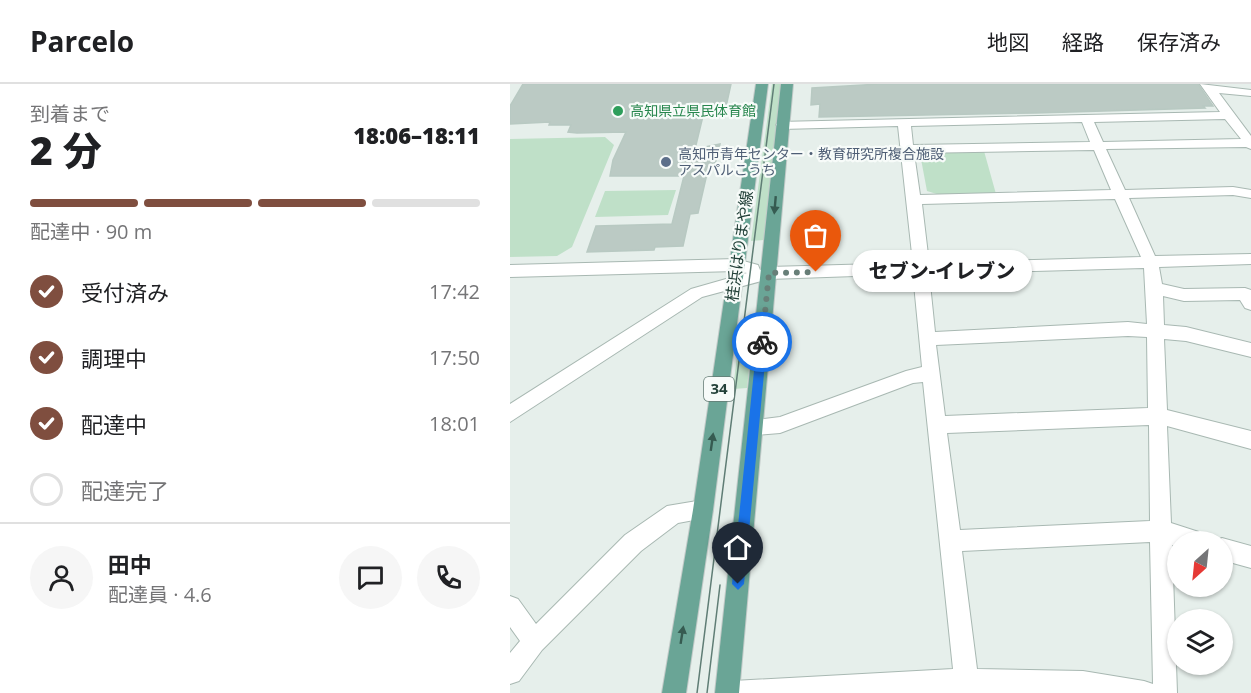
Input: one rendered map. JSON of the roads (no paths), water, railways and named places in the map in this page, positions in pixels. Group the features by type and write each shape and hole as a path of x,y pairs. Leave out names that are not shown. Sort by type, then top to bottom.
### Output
{"main road":[{"name":"桂浜はりまや線","path":"674,693 703,510 762,84"},
{"name":"桂浜はりまや線","path":"727,693 787,84"}],"street":[{"path":"1208,87 1251,93"},
{"path":"1208,87 1250,143"},
{"path":"782,125 1228,115"},
{"path":"1086,117 1150,261 1155,288 1166,693"},
{"path":"904,122 921,254 927,339 968,687"},
{"path":"908,149 1250,143"},
{"path":"914,200 1233,191 1251,194"},
{"path":"510,271 769,273 1251,259"},
{"path":"510,414 697,293 735,273"},
{"path":"1155,288 1184,295 1245,294 1251,304"},
{"path":"927,339 1128,329 1156,330 1251,350"},
{"path":"754,427 780,426 912,376 932,373"},
{"path":"938,425 1159,416 1251,440"},
{"path":"510,672 534,642 633,543 674,513 703,510"},
{"path":"951,541 1167,533"},
{"path":"1233,552 1251,557"},
{"path":"510,607 534,642"},
{"path":"733,693 1083,682 1143,693"}],"tram line":[{"path":"697,693 774,84"},
{"path":"707,693 720,585"}],"place":[{"name":"高知県立県民体育館","path":"618,111"},
{"name":"高知市青年センター・教育研究所複合施設 アスパルこうち","path":"666,162"},
{"name":"セブン-イレブン","path":"816,272"}]}
